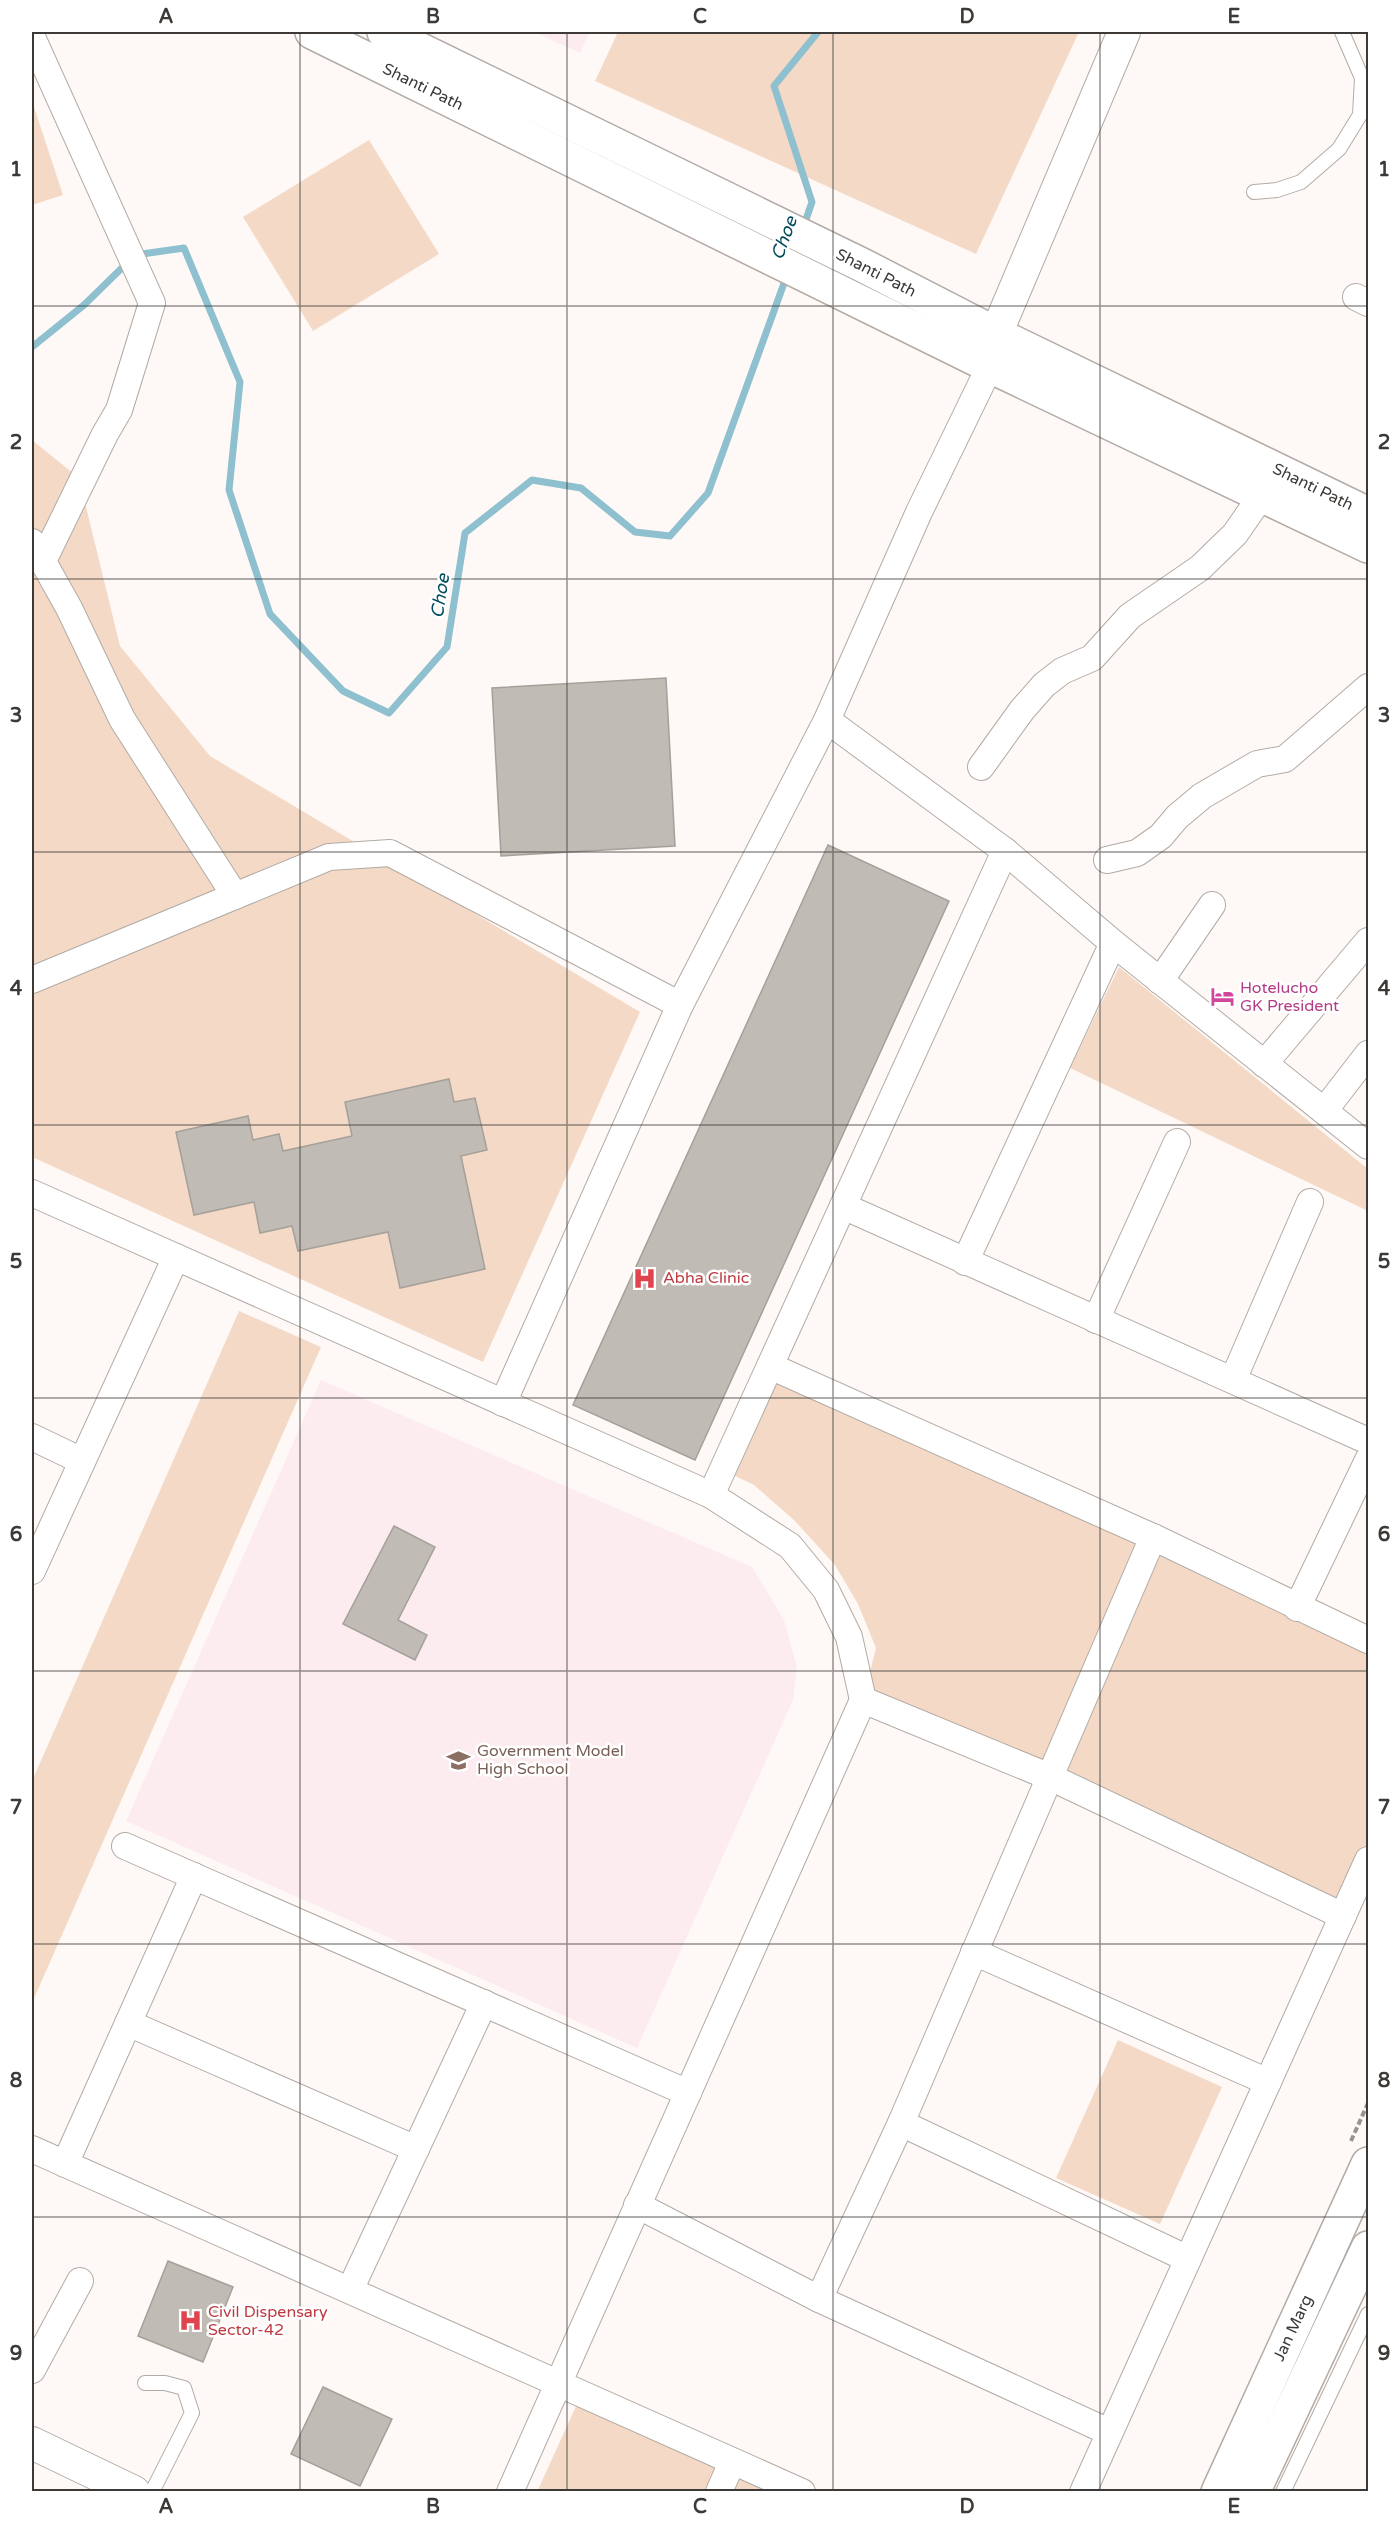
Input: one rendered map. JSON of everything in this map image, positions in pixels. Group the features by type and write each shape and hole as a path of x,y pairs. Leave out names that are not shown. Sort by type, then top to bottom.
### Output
{"main road":[{"name":"Shanti Path","path":"312,32 990,366 1368,546"},
{"name":"Shanti Path","path":"384,32 862,265 996,334 1368,514"},
{"name":"Jan Marg","path":"1218,2492 1368,2164"},
{"name":"Jan Marg","path":"1254,2492 1368,2248"}],"street":[{"path":"996,334 1124,32"},
{"path":"32,37 152,303 119,410 37,552 69,608 122,719 234,896"},
{"path":"503,1403 680,1005 827,720 919,512 990,366"},
{"path":"981,767 1022,710 1044,685 1062,671 1092,658 1130,616 1200,568 1235,534 1253,508"},
{"path":"1107,860 1137,853 1161,836 1177,817 1202,796 1257,764 1285,759 1368,687"},
{"path":"827,720 1005,851 1113,943 1368,1146"},
{"path":"711,1495 1005,851"},
{"path":"32,980 329,857 390,853 680,1005"},
{"path":"1161,981 1212,905"},
{"path":"1264,1064 1368,940"},
{"path":"965,1262 1113,943"},
{"path":"1324,1111 1368,1054"},
{"path":"1096,1320 1177,1142"},
{"path":"32,1193 711,1495 790,1546 826,1590 849,1637 863,1700 510,2492"},
{"path":"1233,1380 1310,1202"},
{"path":"843,1206 1368,1441"},
{"path":"32,1571 176,1257"},
{"path":"770,1366 1153,1537 1297,1608 1368,1640"},
{"path":"32,1437 82,1461"},
{"path":"1297,1608 1368,1460"},
{"path":"819,2299 901,2123 1153,1537"},
{"path":"863,1700 1050,1778 1343,1916"},
{"path":"125,1846 688,2093"},
{"path":"1083,2492 1368,1860"},
{"path":"65,2164 194,1876"},
{"path":"974,1952 1268,2082"},
{"path":"350,2290 484,2003"},
{"path":"128,2023 416,2149"},
{"path":"901,2123 1188,2259"},
{"path":"32,2149 802,2492"},
{"path":"637,2205 819,2299 1109,2432"},
{"path":"32,2370 80,2281"},
{"path":"32,2443 134,2492"},
{"path":"719,2492 732,2462"}],"lane":[{"path":"1254,192 1277,190 1302,182 1339,149 1360,115 1362,78 1342,32"},
{"path":"1147,441 1169,466 1178,471"},
{"path":"1283,2492 1368,2314"},
{"path":"145,2383 165,2383 184,2388 192,2413 152,2492"}],"shaded area":[{"path":"534,32 590,32 580,53"},
{"path":"618,32 1079,32 976,254 595,81"},
{"path":"32,101 63,195 32,205"},
{"path":"369,140 439,254 313,331 243,217"},
{"path":"32,440 79,478 120,646 210,756 640,1012 483,1362 32,1157"},
{"path":"1119,967 1368,1169 1368,1211 1070,1068"},
{"path":"239,1311 321,1347 32,2003 32,1781"},
{"path":"770,1366 1368,1639 1368,1860 1343,1916 863,1700 876,1648 858,1604 835,1565 795,1521 754,1485 723,1470"},
{"name":"Government Model High School","path":"321,1380 752,1567 784,1620 797,1667 793,1700 637,2048 126,1821"},
{"path":"1118,2040 1222,2087 1160,2224 1056,2178"},
{"path":"582,2393 724,2458 710,2491 537,2492"},
{"path":"743,2466 802,2492 732,2492"}],"building":[{"path":"666,678 675,846 501,856 492,688"},
{"path":"828,845 949,901 695,1460 573,1405"},
{"path":"449,1079 454,1102 475,1098 487,1150 461,1156 485,1269 400,1288 388,1232 298,1251 292,1226 260,1233 254,1202 194,1215 176,1132 248,1116 253,1140 279,1134 283,1151 352,1136 345,1102"},
{"path":"394,1526 435,1547 398,1620 427,1635 415,1660 343,1624"},
{"path":"168,2261 233,2287 203,2362 138,2336"},
{"path":"323,2387 392,2419 360,2486 291,2454"}],"waterway":[{"name":"Choe","path":"803,228 812,202 774,86 818,32"},
{"name":"Choe","path":"135,255 184,248 240,382 229,490 270,614 343,691 389,713 447,647 465,533 532,480 581,488 635,532 670,536 708,493 787,275"},
{"name":"Choe","path":"32,347 84,305 127,263"}],"place":[{"name":"Hotelucho GK President","path":"1222,997"},
{"name":"Abha Clinic","path":"645,1278"},
{"name":"Government Model High School","path":"459,1760"},
{"name":"Civil Dispensary Sector-42","path":"190,2321"}]}
